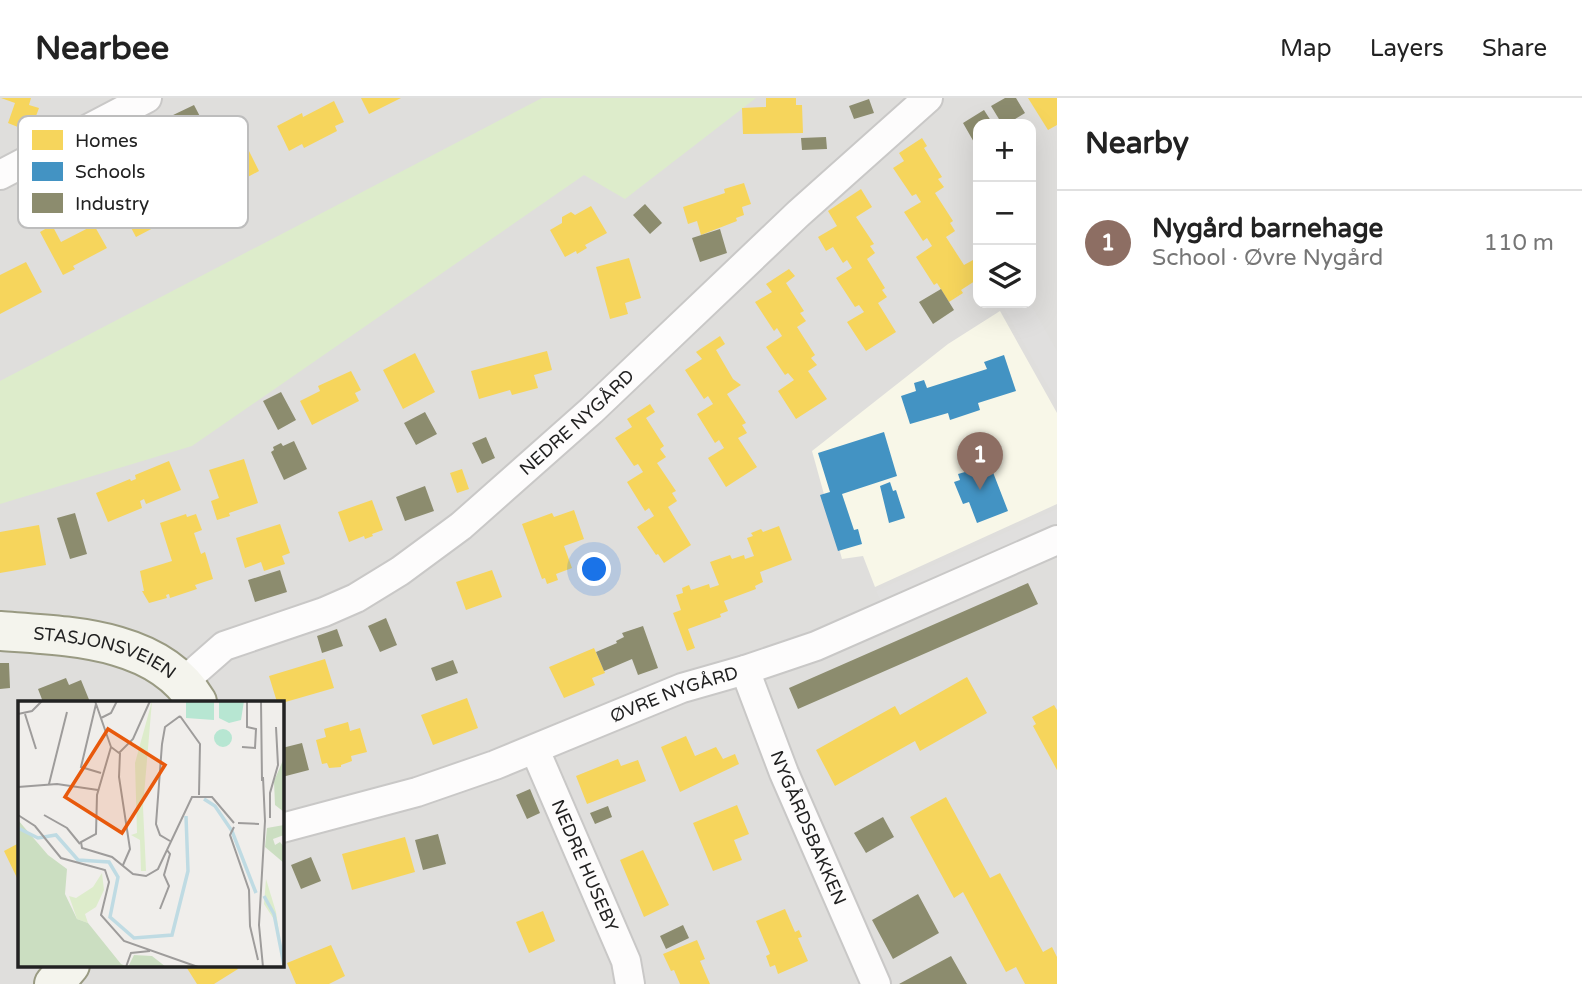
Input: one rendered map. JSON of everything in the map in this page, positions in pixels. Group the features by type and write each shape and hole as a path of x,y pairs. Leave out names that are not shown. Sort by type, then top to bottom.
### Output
{"main road":[{"name":"STASJONSVEIEN","path":"0,631 59,636 112,645 155,662 190,692"},
{"path":"54,984 68,967"}],"street":[{"path":"113,116 147,98"},
{"name":"NEDRE NYGÅRD","path":"190,692 224,646 324,612 356,598 461,526 592,410 798,214 928,98"},
{"path":"0,175 18,166"},
{"name":"ØVRE NYGÅRD","path":"284,827 416,792 535,750 682,688 816,646 1057,540"},
{"name":"NYGÅRDSBAKKEN","path":"745,670 779,760 876,984"},
{"name":"NEDRE HUSEBY","path":"535,750 626,961 630,984"}],"shaded area":[{"path":"0,98 1057,98 1057,984 0,984"},
{"path":"1004,308 1033,308 1057,351 1057,402"},
{"path":"1000,311 1057,413 1057,504 875,587 863,556 842,559 812,451 948,344"},
{"path":"1057,509 1057,532 884,608 876,591"}],"green space":[{"path":"542,98 756,98 625,199 584,175 192,446 0,504 0,381"}],"building: Homes":[{"path":"1,98 31,98 29,105 39,108 36,116 18,116 18,127 8,123 15,103"},
{"path":"361,98 401,98 369,114"},
{"path":"766,98 796,98 796,105 802,105 803,133 743,134 742,108 766,107"},
{"path":"1028,98 1057,98 1057,125 1048,130"},
{"path":"334,101 344,122 335,126 337,131 304,148 302,144 289,151 277,126 302,113 303,117"},
{"path":"922,138 927,146 924,148 942,177 938,179 944,187 935,193 953,221 950,223 955,231 946,237 964,265 973,260 973,282 949,302 916,257 932,246 927,238 923,241 904,212 921,202 916,194 912,196 893,168 904,161 899,153"},
{"path":"248,149 259,171 248,177"},
{"path":"744,183 751,204 742,207 744,215 736,218 737,221 701,235 697,221 688,224 683,207 725,193 724,189"},
{"path":"861,189 872,207 856,217 874,244 870,246 875,253 867,259 885,288 882,290 887,297 878,303 896,332 866,351 847,322 864,312 859,305 855,307 836,278 852,268 847,260 843,263 833,247 826,251 818,237 837,226 828,211"},
{"path":"591,206 607,233 585,245 587,248 577,254 576,251 565,257 550,230 562,223 562,217 571,212 575,215"},
{"path":"54,228 61,242 88,228 96,228 107,248 73,266 75,269 63,275 40,232"},
{"path":"131,228 153,228 136,237"},
{"path":"629,258 641,298 625,303 628,314 610,319 596,267"},
{"path":"26,262 42,292 0,314 0,275"},
{"path":"789,269 795,276 786,283 804,311 800,313 806,321 797,327 815,355 811,358 817,365 808,371 827,399 796,419 778,391 794,380 788,373 785,375 766,347 782,336 777,328 774,331 755,302 772,292 766,284"},
{"path":"720,336 725,344 716,350 733,379 741,385 727,394 746,423 742,425 747,433 738,438 757,467 726,487 708,458 724,448 719,440 715,443 697,414 713,404 708,396 704,399 685,370 702,359 696,352"},
{"path":"547,351 552,370 534,375 538,388 512,395 510,390 479,399 471,371"},
{"path":"415,353 435,392 403,409 383,370"},
{"path":"351,371 361,390 355,393 359,401 312,425 300,401 320,391 318,386"},
{"path":"650,404 655,412 646,418 664,446 660,449 666,457 657,463 676,491 672,493 677,501 668,507 691,545 664,563 637,527 654,516 649,508 645,511 627,482 643,472 638,464 634,466 615,438 632,427 627,419"},
{"path":"244,459 258,503 217,520 211,501 219,498 209,470"},
{"path":"169,461 181,490 146,504 144,499 140,501 142,508 108,522 96,493 136,479 135,475"},
{"path":"462,469 469,489 457,493 450,473"},
{"path":"372,500 383,530 365,539 364,536 349,542 338,512"},
{"path":"574,510 584,539 564,546 572,568 556,574 558,580 547,584 545,578 542,579 522,524 552,513 554,517"},
{"path":"186,514 187,517 196,514 202,530 194,533 201,554 205,552 213,579 195,585 197,589 170,598 169,594 166,595 167,598 149,603 142,591 140,571 172,561 160,523"},
{"path":"280,524 290,553 282,556 285,564 264,571 261,562 245,568 236,538"},
{"path":"39,525 46,565 0,573 0,532"},
{"path":"779,526 792,560 760,572 763,582 755,586 756,589 724,601 728,611 720,614 721,617 688,629 695,648 687,651 673,613 681,610 676,595 683,593 682,588 689,585 691,590 709,584 710,588 719,585 710,562 730,555 732,559 744,555 745,559 754,556 747,538 753,536 751,533"},
{"path":"492,570 502,597 466,610 456,582"},
{"path":"594,648 605,673 592,678 595,685 564,698 549,667"},
{"path":"325,659 334,688 284,702 277,701 269,676"},
{"path":"967,677 987,713 920,751 915,741 835,786 816,750 895,706 900,715"},
{"path":"467,698 478,728 433,745 421,715"},
{"path":"1054,705 1057,710 1057,770 1033,726 1036,724 1032,717"},
{"path":"348,722 350,731 360,728 367,752 351,756 352,761 341,767 329,768 327,763 322,764 316,740 326,737 324,729"},
{"path":"686,736 695,756 716,747 723,759 735,754 739,764 680,792 661,747"},
{"path":"618,759 621,766 638,760 646,781 587,804 576,776"},
{"path":"946,797 990,878 1000,873 1043,952 1052,947 1057,957 1057,984 1025,984 1016,967 1006,972 963,892 954,898 910,817"},
{"path":"737,805 749,834 734,840 742,860 713,871 693,823"},
{"path":"405,837 415,872 352,890 342,854"},
{"path":"18,844 18,880 4,851"},
{"path":"643,850 669,905 644,917 620,860"},
{"path":"785,909 795,932 799,930 802,937 798,938 808,961 778,974 775,965 770,967 766,956 770,954 756,921"},
{"path":"543,911 555,941 529,953 516,922"},
{"path":"697,940 705,959 700,961 710,984 680,984 663,954"},
{"path":"331,945 345,976 329,984 296,984 287,963"},
{"path":"186,967 238,969 214,984 197,984"}],"building: Schools":[{"path":"1004,355 1016,391 978,403 980,410 950,420 948,413 910,424 901,396 916,391 914,383 924,380 927,388 987,369 984,362"},
{"path":"884,432 897,476 842,494 854,530 858,529 862,544 838,551 820,495 830,492 818,453"},
{"path":"979,456 982,465 989,462 1008,511 977,523 969,502 963,504 954,482 960,480 958,474 965,472 962,463"},
{"path":"890,482 893,491 896,490 905,518 889,523 880,486"}],"building: Industry":[{"path":"1005,98 1016,98 1025,113 1015,119 999,119 991,106"},
{"path":"869,99 874,113 854,119 849,106"},
{"path":"194,105 200,116 171,116"},
{"path":"984,110 990,119 973,119 973,140 963,123"},
{"path":"826,137 827,149 802,150 801,138"},
{"path":"645,204 662,223 650,234 633,215"},
{"path":"720,229 727,253 700,262 692,238"},
{"path":"941,289 954,310 933,324 919,302"},
{"path":"281,392 296,420 278,430 263,401"},
{"path":"425,412 437,434 416,445 404,423"},
{"path":"486,437 495,458 482,464 472,443"},
{"path":"294,441 307,469 284,480 271,452 273,447 281,443 283,446"},
{"path":"425,486 434,511 405,521 396,497"},
{"path":"75,513 87,554 70,559 57,518"},
{"path":"280,570 287,592 255,602 248,580"},
{"path":"1028,583 1038,604 798,709 789,688"},
{"path":"386,618 397,645 380,652 368,626"},
{"path":"643,626 658,668 638,675 632,659 604,671 596,652 617,643 616,641 624,637 622,633"},
{"path":"337,629 343,646 322,653 317,636"},
{"path":"453,660 458,673 436,681 431,668"},
{"path":"0,663 9,663 10,688 0,689"},
{"path":"66,678 69,685 81,680 90,701 43,701 38,689"},
{"path":"302,743 309,770 284,776 284,748"},
{"path":"530,789 540,813 527,819 516,795"},
{"path":"608,806 612,817 595,824 590,813"},
{"path":"883,817 894,837 866,853 854,833"},
{"path":"438,834 446,864 423,870 415,840"},
{"path":"311,857 321,881 301,889 291,865"},
{"path":"918,894 939,933 893,959 872,920"},
{"path":"683,925 689,938 666,949 660,936"},
{"path":"951,956 967,984 899,984"}],"place":[{"name":"Nygård barnehage","path":"980,490"}]}
